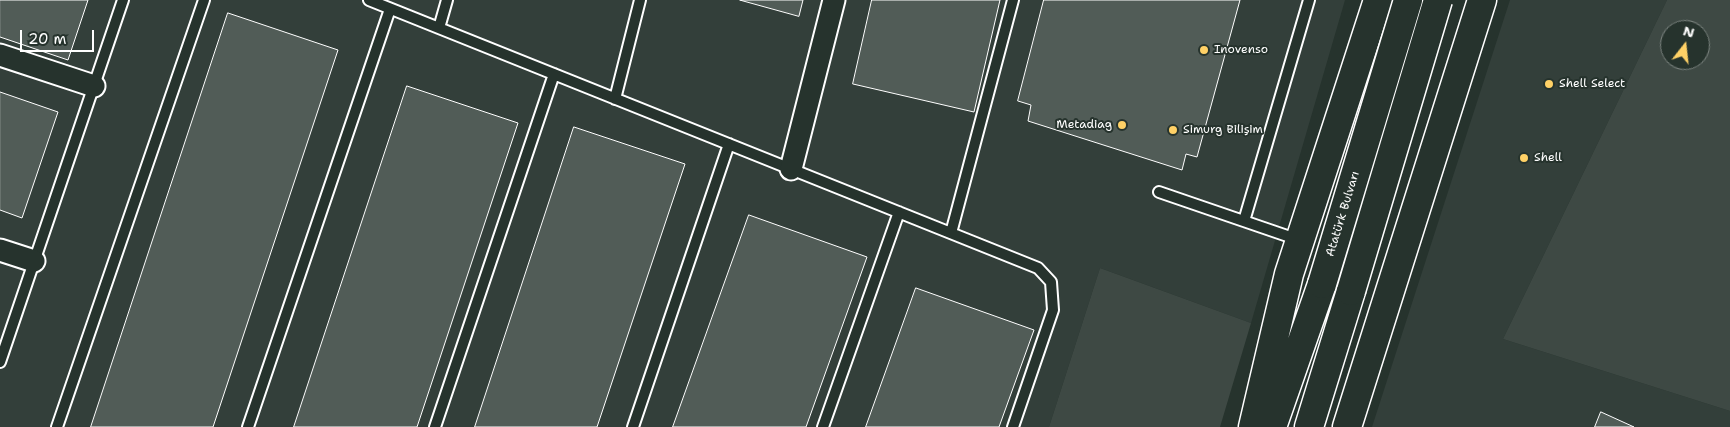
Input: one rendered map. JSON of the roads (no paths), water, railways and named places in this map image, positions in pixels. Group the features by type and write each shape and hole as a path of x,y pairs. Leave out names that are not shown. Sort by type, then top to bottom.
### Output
{"main road":[{"path":"1253,427 1289,274 1378,0"},
{"name":"Atatürk Bulvarı","path":"1272,427 1322,284 1408,0"},
{"path":"1309,427 1438,0"},
{"path":"1347,427 1482,0"}],"street":[{"path":"791,169 834,0"},
{"path":"0,55 94,86"},
{"path":"0,250 34,261"}],"lane":[{"path":"0,362 123,0"},
{"path":"57,427 204,0"},
{"path":"369,0 1038,268 1051,282 1053,310 1013,427"},
{"path":"440,28 447,0"},
{"path":"615,99 640,0"},
{"path":"952,233 1013,0"},
{"path":"1244,221 1308,0"},
{"path":"248,427 390,9"},
{"path":"435,427 554,74"},
{"path":"633,427 729,144"},
{"path":"1159,192 1300,240"},
{"path":"824,427 898,212"}],"place":[{"name":"Inovenso","path":"1204,50"},
{"name":"Shell Select","path":"1549,84"},
{"name":"Metadiag","path":"1122,125"},
{"name":"Simurg Bilişim","path":"1173,130"},
{"name":"Shell","path":"1524,158"}]}
